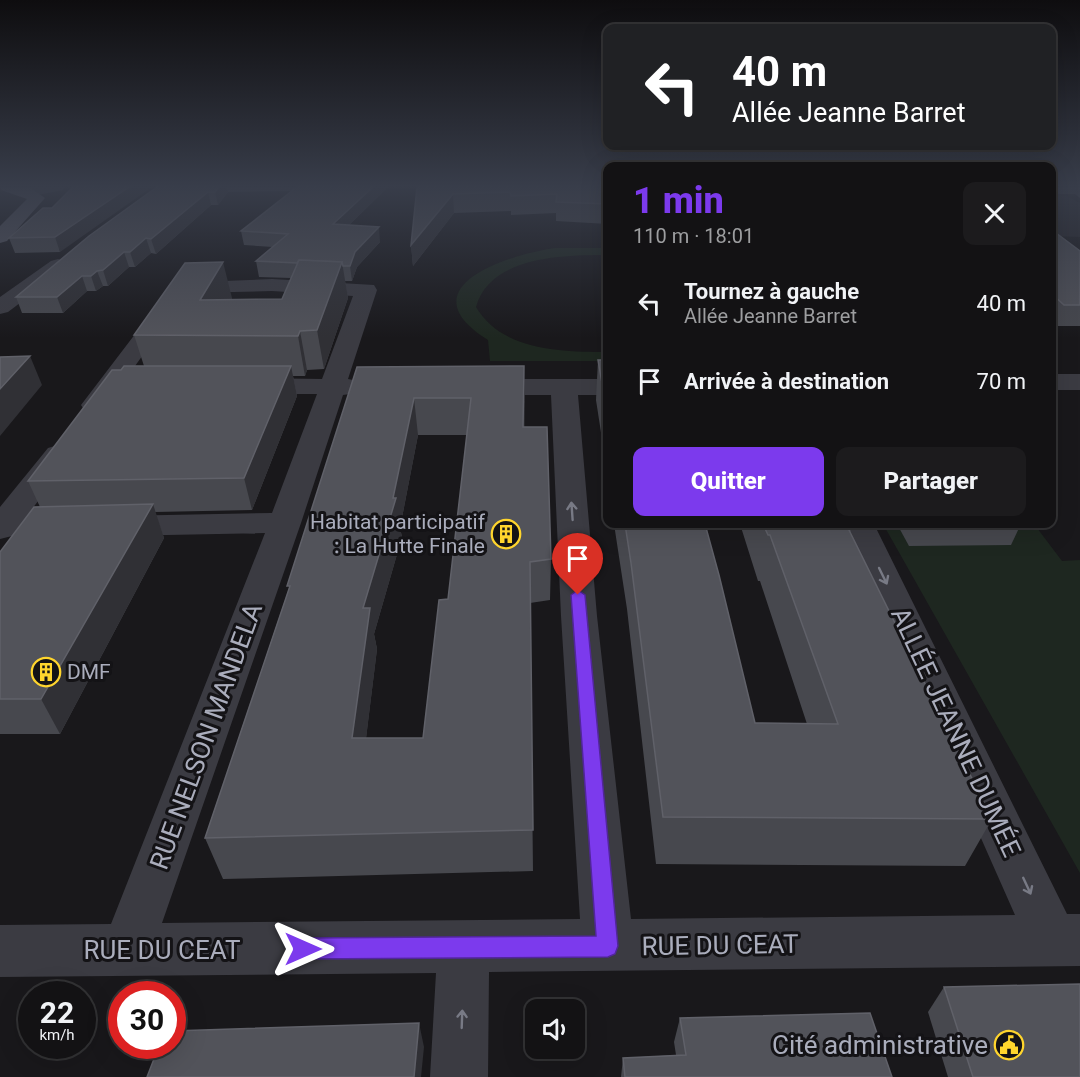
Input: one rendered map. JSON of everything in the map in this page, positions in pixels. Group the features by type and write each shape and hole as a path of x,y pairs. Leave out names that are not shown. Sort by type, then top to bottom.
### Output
{"street":[{"path":"0,307 69,256"},
{"name":"RUE NELSON MANDELA","path":"0,528 77,428 121,385 181,287 272,285 366,290 285,523 127,950"},
{"path":"0,294 22,292"},
{"path":"1064,382 1080,400"},
{"path":"228,386 380,387"},
{"path":"460,387 603,387"},
{"path":"564,387 579,616 608,946"},
{"path":"84,526 285,523"},
{"path":"0,528 37,527"},
{"name":"ALLÉE JEANNE DUMÉE","path":"860,528 1066,940"},
{"name":"RUE DU CEAT","path":"0,951 1066,940"},
{"path":"459,1077 462,948"}],"shaded area":[{"path":"555,248 603,248 603,255 550,258 512,268 496,277 484,290 476,307 487,322 501,333 517,341 553,349 603,352 603,361 490,361 488,340 465,321 457,305 460,290 472,277 490,266"},
{"path":"885,528 1037,528 1062,561 1080,560 1080,873"}],"building":[{"path":"87,237 153,237 146,238 130,252 124,252 103,270 91,276 82,276 57,297 16,297"},
{"path":"284,237 369,237 355,252 350,266 343,266 342,262 256,261"},
{"path":"1056,237 1062,237 1080,251 1080,305 1064,305 1056,298"},
{"path":"299,260 342,262 317,330 300,331 298,336 134,335 185,263 223,262 200,300 282,299"},
{"path":"30,356 0,389 0,357"},
{"path":"598,360 603,360 603,389"},
{"path":"124,366 291,366 244,478 28,481 112,370 121,370"},
{"path":"524,366 523,427 547,427 551,559 530,562 533,830 205,838 290,586 287,586 357,367","holes":["414,398 471,398 448,599 439,600 423,738 352,738 370,608 363,608 396,498 393,498"]},
{"name":"DMF","path":"153,504 41,699 0,699 0,552 34,507"},
{"path":"626,528 706,528 755,723 838,724 770,535 765,528 848,528 992,819 663,817"},
{"path":"914,528 1019,528 915,529"},
{"name":"Cité administrative","path":"1080,984 1080,1077 973,1077 944,987"},
{"path":"870,1013 892,1077 625,1077 623,1058 686,1055 680,1018"},
{"path":"419,1023 414,1077 147,1077 154,1059 186,1059 186,1031"}],"place":[{"name":"Habitat participatif : La Hutte Finale","path":"506,534"},
{"name":"DMF","path":"46,672"},
{"name":"Cité administrative","path":"1009,1045"}],"route":[{"path":"303,949 608,946 578,595"}]}
